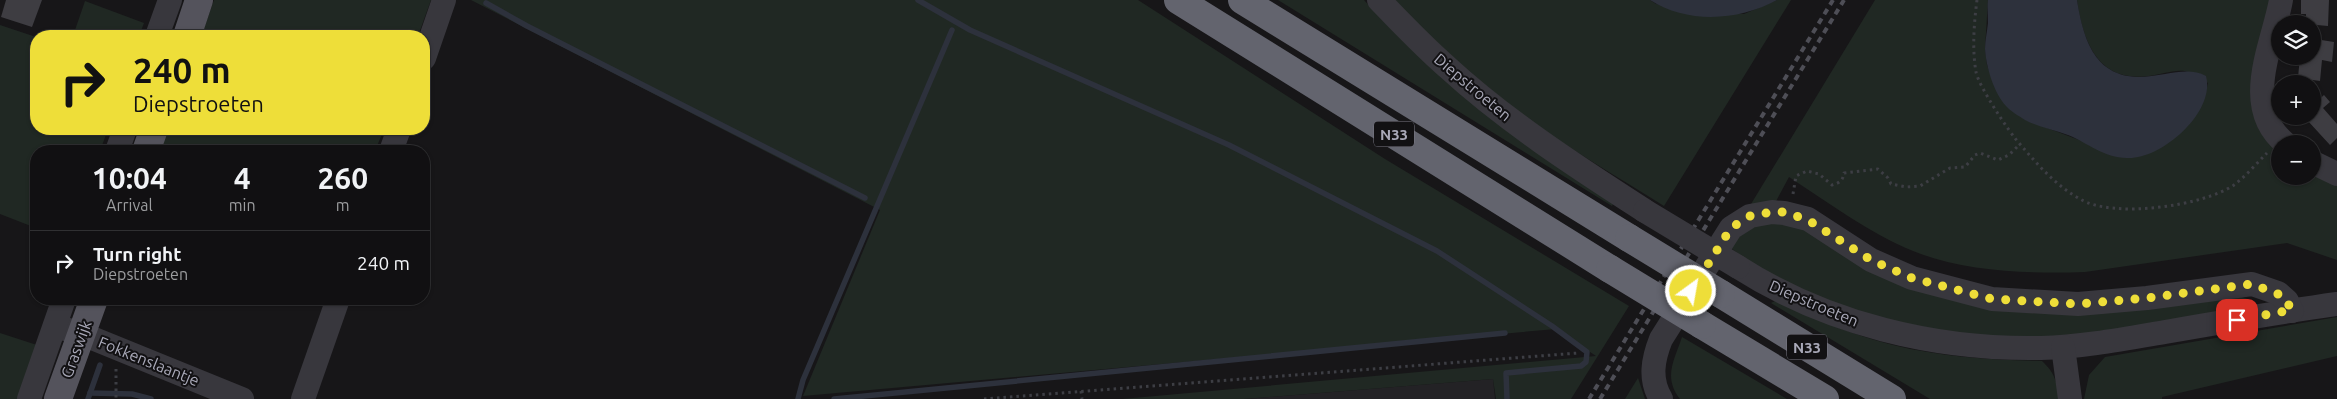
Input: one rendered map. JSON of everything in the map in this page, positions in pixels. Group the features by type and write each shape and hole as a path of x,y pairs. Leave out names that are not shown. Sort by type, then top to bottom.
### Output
{"highway":[{"name":"N33","path":"1178,0 1702,325 1825,399"},
{"name":"N33","path":"1242,0 1892,399"}],"main road":[{"path":"189,30 199,0"},
{"name":"Graswijk","path":"58,399 92,305"}],"street":[{"path":"159,30 170,0"},
{"path":"430,41 444,0"},
{"name":"Diepstroeten","path":"1379,0 1447,68 1571,163 1645,211 1738,267 1797,298 1889,331 1966,346 2063,347 2127,339 2337,304"},
{"path":"2279,135 2264,109 2262,84 2264,67 2281,0"},
{"path":"2321,166 2337,174"},
{"path":"1661,399 1654,388 1653,376 1656,352 1661,339 1731,228 1750,216 1762,213 1784,212 1808,220 1871,260 1912,278 1992,299 2078,304 2147,298 2252,284 2283,296 2292,310"},
{"name":"Graswijk","path":"29,399 62,305"},
{"path":"303,399 336,305"},
{"name":"Fokkenslaantje","path":"55,326 82,334 242,399"},
{"path":"2063,347 2070,399"}],"path":[{"path":"1977,0 1974,24 1976,74 2008,131 2043,171 2081,200 2105,208 2122,210 2181,203 2209,196 2233,185 2271,152"},
{"path":"1796,176 1807,171 1815,172 1832,185 1839,183 1844,178 1844,173 1878,169 1888,178 1891,184 1906,187 1920,186 1950,168 1965,167 1974,155 1980,153 1998,160 2009,155 2020,144"},
{"path":"984,399 1578,353"},
{"path":"116,390 116,398"},
{"path":"1082,391 1082,399"}],"shaded area":[{"path":"214,0 431,0 420,30 203,30"},
{"path":"471,0 1138,0 1385,159 1629,306 1571,399 1496,399 1493,379 1244,399 1122,399 1596,356 1556,329 803,396 880,210"},
{"path":"1278,0 1364,0 1382,20 1614,202 1612,206"},
{"path":"1393,0 1650,0 1656,4 1744,14 1777,0 1791,0 1664,206 1560,141 1520,113 1459,63"},
{"path":"1650,0 1777,0 1746,12 1730,16 1713,17 1680,13"},
{"path":"1875,0 1988,0 1985,49 1987,65 1995,87 2026,120 2087,143 2094,148 2205,96 2208,83 2184,71 2149,76 2132,76 2117,73 2105,66 2089,44 2077,0 2273,0 2267,32 2272,75 2271,125 2277,125 2278,135 2271,135 2271,185 2321,185 2321,175 2337,184 2337,260 2287,243 2085,272 2020,272 1954,263 1913,251 1865,227 1789,177 1774,205 1748,209"},
{"path":"1988,0 2077,0 2087,40 2093,52 2110,70 2123,75 2138,77 2175,72 2196,72 2206,76 2207,90 2203,104 2183,131 2170,142 2141,157 2111,156 2068,135 2025,120 2006,106 1991,79 1985,49"},
{"path":"85,1 144,23 141,30 75,30"},
{"path":"0,25 30,35 30,135 106,135 102,145 30,145 30,226 0,214"},
{"path":"165,135 382,135 377,145 161,145"},
{"path":"1783,219 1936,294 2242,297 2253,301 2255,306 2064,337 2027,339 1946,332 1862,312 1822,298 1786,283 1754,265 1726,244 1736,231"},
{"path":"1775,301 1818,320 1893,345 1967,357 2042,361 2055,378 2059,399 1930,399 1771,303"},
{"path":"2337,317 2337,356 2162,397 2162,399 2084,399 2089,375 2105,357"},
{"path":"0,333 40,346 19,399 0,399"},
{"path":"1682,337 1787,399 1680,399 1675,391 1671,376 1673,361"},
{"path":"1638,378 1645,399 1625,399"},
{"path":"1493,379 1495,399 1244,399"}],"building":[{"path":"6,0 42,0 32,27 1,17"},
{"path":"2301,0 2329,0 2328,26 2321,25 2321,15 2301,14"},
{"path":"2321,40 2334,42 2332,62 2322,60 2321,75 2298,75 2299,65 2321,65"},
{"path":"2324,95 2330,102 2323,108 2337,124 2337,138 2330,145 2312,125 2321,125 2321,98"}],"waterway":[{"path":"918,0 970,30 1229,145 1437,251 1552,326 1587,352 1586,362 1581,366 1506,373 1507,399"},
{"path":"486,3 527,26 865,198"},
{"path":"798,399 803,380 952,30"},
{"path":"834,399 1505,333"},
{"path":"88,399 100,365"},
{"path":"90,393 132,394 151,399"}],"railway":[{"path":"1589,399 1833,0"},
{"path":"1600,399 1844,0"}],"route":[{"path":"1691,291 1731,228 1750,216 1762,213 1784,212 1808,220 1871,260 1894,271 1930,285 1992,299 2078,304 2147,298 2252,284 2283,296 2292,310 2237,320"}]}
